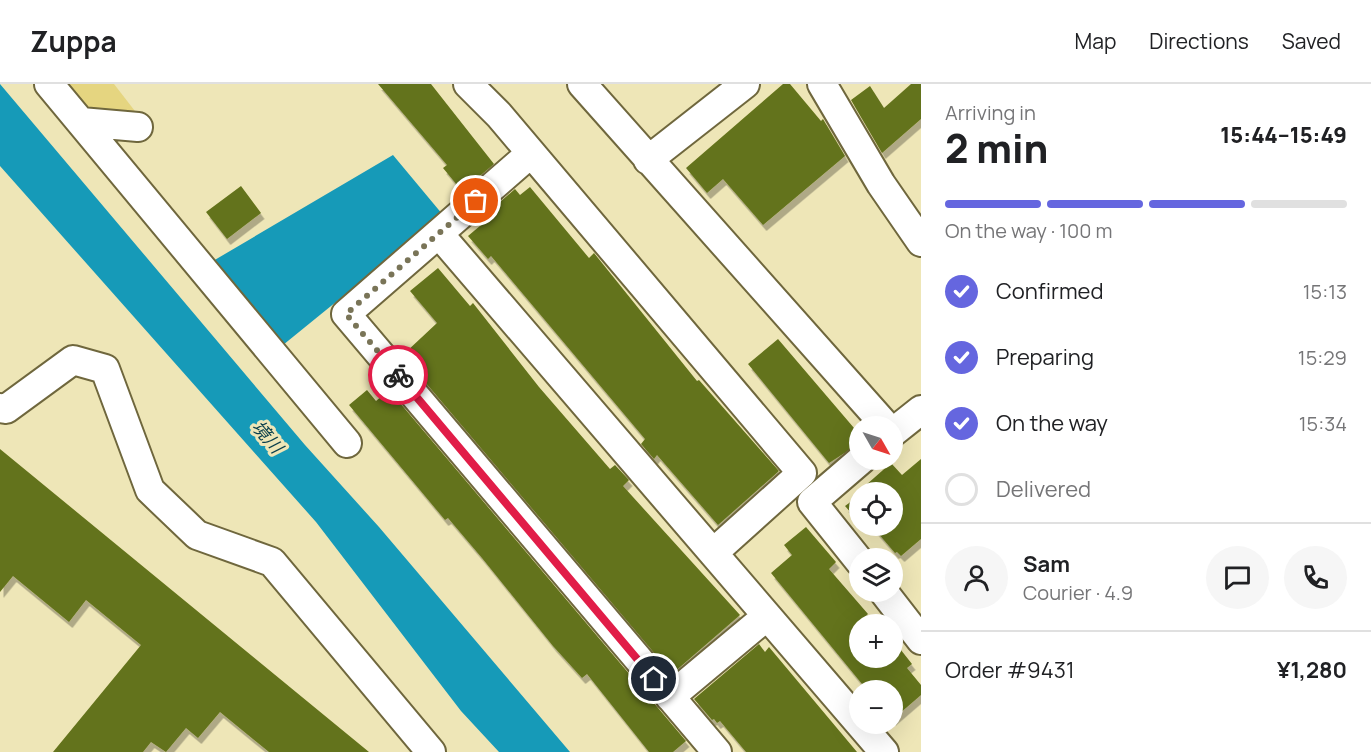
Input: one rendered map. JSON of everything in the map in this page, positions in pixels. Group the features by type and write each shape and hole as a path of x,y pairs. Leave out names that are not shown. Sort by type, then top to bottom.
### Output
{"street":[{"path":"49,84 347,442"},
{"path":"468,84 499,115 802,473 713,553"},
{"path":"582,84 877,416"},
{"path":"648,160 745,84"},
{"path":"822,84 881,183 921,242"},
{"path":"81,122 138,128"},
{"path":"530,154 346,314 717,752"},
{"path":"439,234 884,752"},
{"path":"0,408 6,409 73,360 105,369 150,490 197,535 272,562 431,752"},
{"path":"903,425 921,410"},
{"path":"849,470 812,502 849,548"},
{"path":"892,602 921,640"},
{"path":"670,697 767,616"}],"shaded area":[{"path":"59,84 114,84 138,115 78,109"}],"water":[{"name":"境川","path":"0,84 305,445 379,527 570,752 499,752 461,711 316,522 0,166"},
{"path":"393,155 443,215 283,345 213,261"}],"building":[{"path":"378,84 431,84 494,164 462,191 443,168 447,165"},
{"path":"783,84 790,84 821,121 823,119 845,156 763,225 723,179 707,193 686,168"},
{"path":"911,84 921,84 921,119 882,153 851,100 870,86 884,108"},
{"path":"241,186 261,213 227,239 206,212"},
{"path":"530,187 589,258 594,253 697,381 699,380 779,471 718,525 657,455 654,459 641,444 645,439 491,256 488,259 468,236 487,220 484,216 515,189 520,195"},
{"path":"438,268 470,306 473,303 539,387 610,469 615,465 629,480 623,486 740,615 672,674 409,363 413,359 406,352 437,323 410,291"},
{"path":"778,339 849,422 849,450 829,463 748,364"},
{"path":"367,390 376,401 389,390 686,741 673,752 649,752 587,674 582,678 553,646 482,558 448,518 445,520 349,405"},
{"path":"0,449 369,752 269,752 220,712 198,738 186,728 166,752 151,742 143,752 53,752 141,645 86,600 69,622 13,576 0,592"},
{"path":"921,459 921,539 903,554 903,548 891,548 880,536 903,536 903,482 869,482 883,470 897,470 902,475"},
{"path":"806,527 836,562 829,569 849,592 849,602 858,602 868,614 849,614 849,668 903,668 903,653 912,664 907,668 921,685 921,695 903,711 903,680 859,680 771,573 792,555 784,545"},
{"path":"759,644 765,652 769,647 857,752 746,752 720,721 717,723 714,719 712,720 694,699"}],"way so far":[{"path":"398,375 346,314 476,201"}],"route":[{"path":"398,375 654,679"}]}
